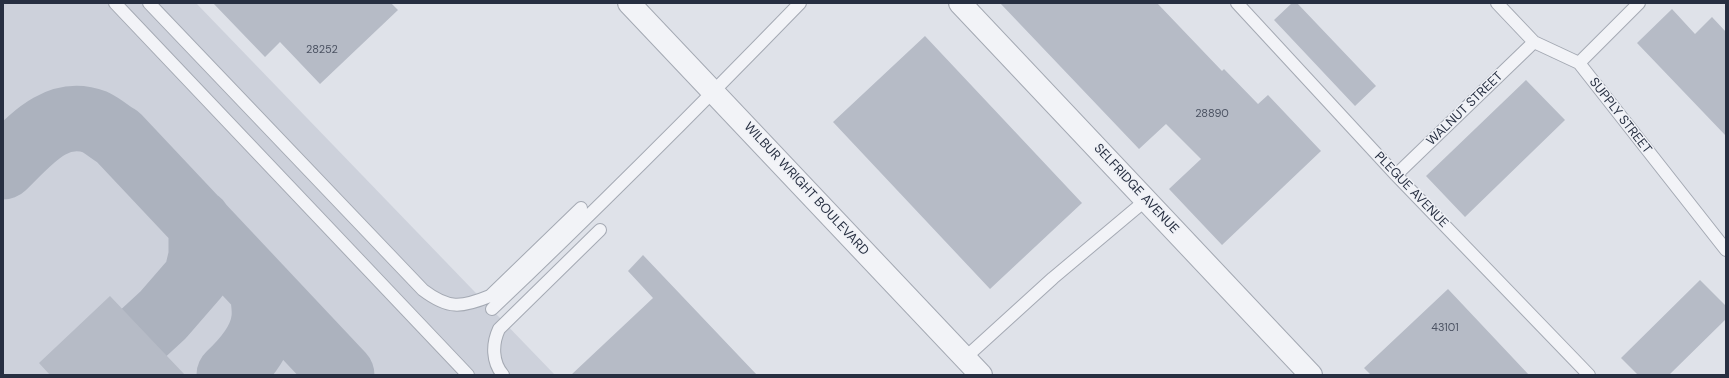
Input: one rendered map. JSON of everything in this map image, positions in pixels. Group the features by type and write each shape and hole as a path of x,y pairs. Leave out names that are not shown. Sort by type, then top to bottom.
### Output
{"street":[{"name":"WILBUR WRIGHT BOULEVARD","path":"629,3 981,375"},
{"name":"SELFRIDGE AVENUE","path":"960,3 1312,375"}],"lane":[{"path":"115,3 468,375"},
{"path":"149,3 423,290 440,301 452,305 472,303 490,296 581,208"},
{"path":"492,310 591,215 714,92 800,3"},
{"name":"PLEGUE AVENUE","path":"1237,3 1396,175 1588,375"},
{"name":"SUPPLY STREET","path":"1497,3 1534,42 1579,64 1726,250"},
{"path":"1579,64 1639,3"},
{"name":"WALNUT STREET","path":"1396,175 1534,42"},
{"path":"965,358 1053,278 1146,200"},
{"path":"503,375 496,364 494,356 494,341 499,328 600,230"}],"shaded area":[{"path":"3,3 196,3 555,375 3,375"}],"building":[{"path":"213,3 391,3 398,10 320,84 280,42 265,57"},
{"path":"1000,3 1157,3 1222,71 1224,69 1258,104 1268,95 1321,151 1222,245 1169,189 1201,159 1166,124 1139,149"},
{"path":"1292,3 1297,3 1376,86 1355,106 1274,20"},
{"path":"1672,9 1695,34 1712,17 1726,32 1726,136 1637,43"},
{"path":"925,36 1082,203 990,289 833,122"},
{"path":"1526,80 1565,120 1465,217 1426,176"},
{"path":"643,255 757,375 571,375 653,298 628,271"},
{"path":"1700,280 1726,306 1726,319 1669,375 1638,375 1621,358"},
{"path":"1448,289 1529,375 1371,375 1364,368"},
{"path":"110,296 185,375 50,375 39,363"}],"taxiway":[{"path":"3,167 33,138 55,123 67,119 81,119 95,122 118,137 342,375"},
{"path":"98,375 163,315 196,277 201,256 199,222"},
{"path":"229,375 247,356 260,334 263,326 264,315 262,290"}]}
